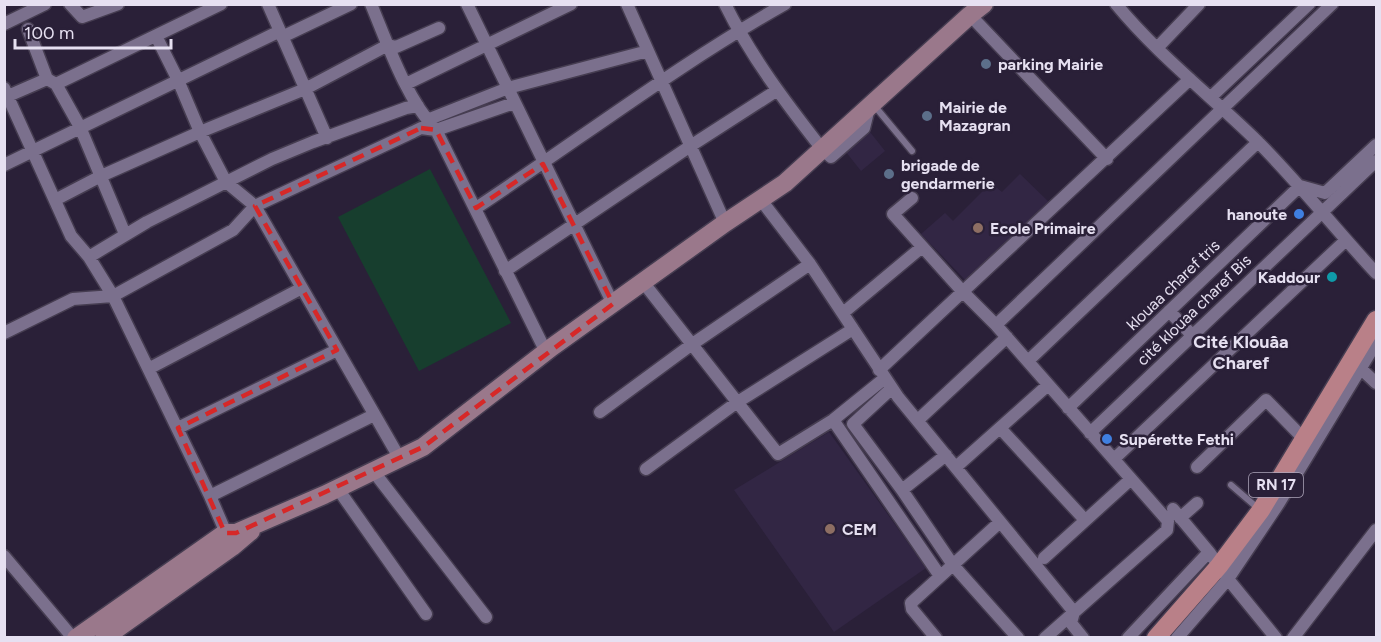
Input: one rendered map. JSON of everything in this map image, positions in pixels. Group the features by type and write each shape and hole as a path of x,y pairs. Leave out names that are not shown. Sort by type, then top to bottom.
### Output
{"main road":[{"path":"75,638 228,540 264,520 338,489 423,447 546,352 725,223 785,183 977,10"},
{"name":"RN 17","path":"1156,638 1219,566 1261,510 1305,439 1357,364 1377,320"},
{"path":"104,638 228,540"}],"street":[{"path":"4,24 45,4"},
{"path":"70,4 82,17 118,4"},
{"path":"221,4 156,36 51,82 6,92 71,236 89,258 113,296 150,368 228,540"},
{"path":"268,4 327,138"},
{"path":"4,165 178,80 351,4"},
{"path":"371,4 406,84 427,120 436,130 546,352"},
{"path":"467,4 613,304"},
{"path":"406,84 572,4"},
{"path":"627,4 725,223"},
{"path":"724,4 738,31 776,91 822,149"},
{"path":"476,208 662,80 785,4"},
{"path":"1156,48 1199,4"},
{"path":"1211,97 1309,4"},
{"path":"996,325 1332,4"},
{"path":"1121,6 1156,48 1258,142 1377,273"},
{"path":"977,10 1107,159"},
{"path":"55,200 101,176 200,132 305,89 388,45 396,47 439,28"},
{"path":"28,30 51,82 80,127 126,234"},
{"path":"156,36 200,132 226,182 255,206 400,459"},
{"path":"427,120 508,88 648,51"},
{"path":"853,424 885,379 963,292 1190,79"},
{"path":"506,271 776,91"},
{"path":"4,333 73,299 113,296 233,230 255,206 413,132 421,129 436,130 514,103"},
{"path":"89,258 126,234 272,159 406,108 418,106"},
{"path":"1028,361 1258,142"},
{"path":"1300,186 1324,193 1377,145"},
{"name":"cité klouaa charef Bis","path":"1090,433 1322,212 1374,168"},
{"name":"klouaa charef tris","path":"1068,408 1300,186"},
{"path":"912,198 893,214 1007,337 1168,521 1167,530 1045,638"},
{"path":"761,200 810,264 885,379 1074,612"},
{"path":"1114,459 1346,240"},
{"path":"843,313 922,247"},
{"path":"600,412 691,345 810,264"},
{"path":"643,282 778,454 833,420 885,379"},
{"path":"150,368 302,288"},
{"path":"1169,311 1192,335"},
{"path":"646,469 736,403 853,329"},
{"path":"918,420 1007,337"},
{"path":"1128,638 1219,566 1279,503 1357,364 1377,343"},
{"path":"178,428 337,350"},
{"path":"1357,364 1377,383"},
{"path":"956,467 1048,385"},
{"path":"1197,467 1266,400 1305,439"},
{"path":"210,496 374,415"},
{"path":"833,420 853,424 953,565 1018,638"},
{"path":"833,420 940,576"},
{"path":"1000,428 1085,520"},
{"path":"902,490 946,455"},
{"path":"374,472 486,617"},
{"path":"1044,558 1131,479"},
{"path":"338,489 426,614"},
{"path":"1197,503 1176,514 1276,638"},
{"path":"936,638 911,606 999,522"},
{"path":"1293,638 1377,530"},
{"path":"4,556 75,638"},
{"path":"1178,638 1219,566"},
{"path":"1074,612 1071,623 1083,638"}],"lane":[{"path":"871,106 912,151"},
{"path":"1231,485 1261,510"}],"highlighted area":[{"path":"421,128 436,130 476,208 543,164 613,304 423,447 236,533 225,533 178,428 337,350 255,206"}],"shaded area":[{"path":"870,132 885,151 861,171 846,152"},
{"name":"Ecole Primaire","path":"1020,174 1051,204 970,285 921,234 945,213 953,221 991,183 1002,192"},
{"name":"CEM","path":"829,432 926,568 834,632 734,490"}],"green space":[{"path":"430,169 511,323 419,371 338,217"}],"place":[{"name":"parking Mairie","path":"986,64"},
{"name":"Mairie de Mazagran","path":"927,116"},
{"name":"brigade de gendarmerie","path":"889,174"},
{"name":"hanoute","path":"1299,214"},
{"name":"Ecole Primaire","path":"978,228"},
{"name":"Kaddour","path":"1332,277"},
{"name":"Supérette Fethi","path":"1107,439"},
{"name":"CEM","path":"830,529"}],"district":[{"name":"Cité Klouâa Charef","path":"1241,352"}]}
